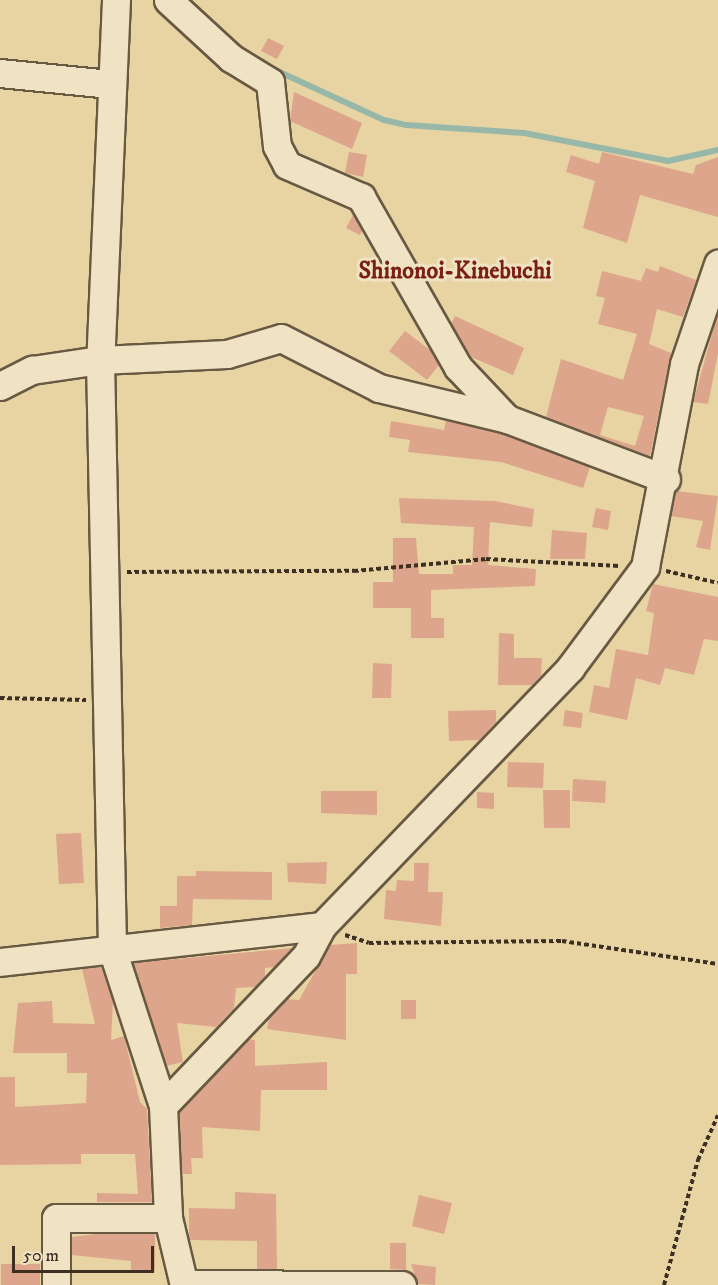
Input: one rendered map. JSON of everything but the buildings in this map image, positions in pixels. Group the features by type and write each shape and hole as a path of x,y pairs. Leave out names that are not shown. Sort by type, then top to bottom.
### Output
{"street":[{"path":"116,0 100,360 105,572 104,700 112,949 164,1106 168,1218 184,1285 402,1285"},
{"path":"168,0 231,58 270,82 277,146 287,165 361,197 458,367 507,419"},
{"path":"0,73 111,84"},
{"path":"164,1106 306,956 322,926 570,668 645,567 666,480 684,364 718,264"},
{"path":"0,386 33,370 100,360 227,354 281,338 379,388 507,419 666,480"},
{"path":"0,962 322,926"},
{"path":"56,1285 57,1218 168,1218"}],"path":[{"path":"105,572 354,571 486,559 645,567 718,583"},
{"path":"0,698 104,700"},
{"path":"322,926 369,943 562,941 718,964"},
{"path":"664,1285 698,1160 718,1115"}],"waterway":[{"path":"273,69 384,120 406,125 524,133 668,161 718,150"}],"district":[{"name":"Shinonoi-Kinebuchi","path":"455,272"}]}
